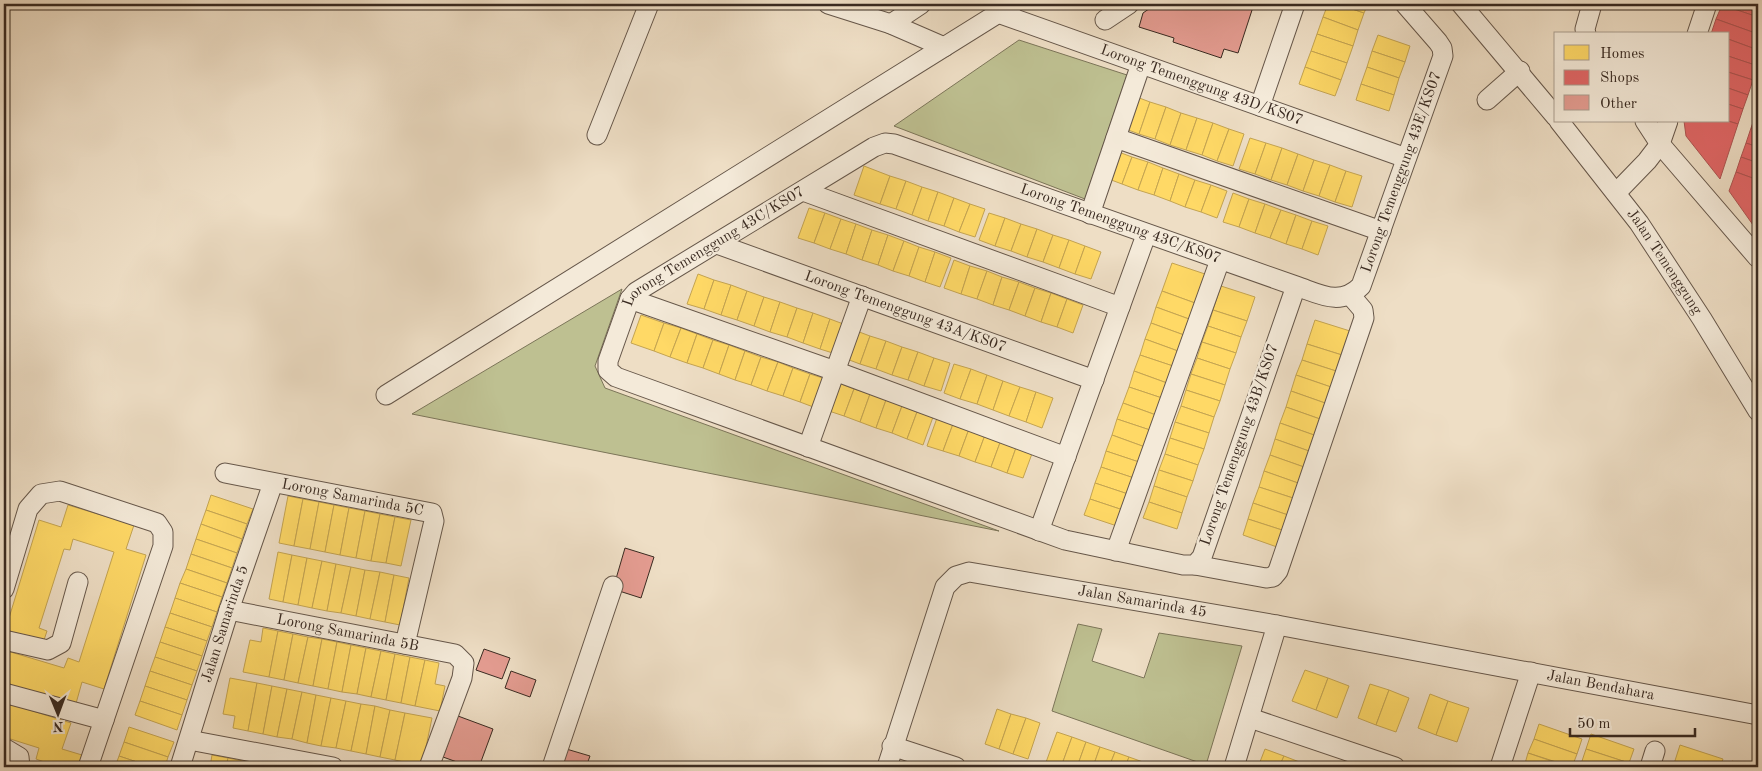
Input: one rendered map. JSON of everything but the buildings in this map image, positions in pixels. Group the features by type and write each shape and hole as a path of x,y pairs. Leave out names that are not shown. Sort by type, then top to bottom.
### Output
{"street":[{"path":"597,135 650,4"},
{"path":"828,4 890,24 944,47"},
{"path":"890,24 920,4"},
{"path":"1105,20 1130,4"},
{"path":"1260,106 1295,4"},
{"name":"Lorong Temenggung 43E/KS07","path":"1351,296 1361,286 1443,56 1442,48 1404,4"},
{"path":"1461,4 1520,71 1554,114"},
{"path":"1585,31 1592,4"},
{"path":"1698,32 1707,4"},
{"path":"386,395 1005,8"},
{"name":"Lorong Temenggung 43D/KS07","path":"1005,8 1141,64 1406,158"},
{"path":"1090,214 1141,64"},
{"path":"1487,100 1520,71"},
{"name":"Jalan Temenggung","path":"1560,122 1616,193 1702,318 1758,411"},
{"path":"1646,122 1660,144 1758,258"},
{"path":"1616,193 1647,161 1660,144 1668,122"},
{"path":"1116,138 1381,231"},
{"name":"Lorong Temenggung 43C/KS07","path":"1039,531 616,377 608,370 608,361 630,299 636,292 874,147 885,143 894,144 1146,235 1296,286"},
{"path":"804,191 1120,307"},
{"path":"1039,531 1146,235"},
{"name":"Lorong Temenggung 43A/KS07","path":"717,244 1094,380"},
{"path":"1116,551 1220,260"},
{"path":"1195,565 1266,578 1273,577 1278,570 1364,318 1363,310 1351,296 1334,298 1296,286"},
{"name":"Lorong Temenggung 43B/KS07","path":"1039,531 1065,540 1183,565 1195,565 1202,557 1296,286"},
{"path":"808,447 862,296"},
{"path":"630,299 835,371 1066,457"},
{"name":"Lorong Samarinda 5C","path":"226,473 432,513 434,521 405,644"},
{"name":"Jalan Samarinda 5","path":"180,767 229,610 273,483"},
{"path":"4,589 28,509 41,494 60,491 157,523 163,532 163,546 88,767"},
{"name":"Jalan Samarinda 45","path":"886,767 945,586 956,576 969,572 1278,625 1531,672"},
{"path":"4,640 48,650 62,643 78,582"},
{"path":"552,767 612,586"},
{"name":"Lorong Samarinda 5B","path":"229,610 455,654 464,663 462,678 428,767"},
{"path":"1234,767 1278,625"},
{"path":"1500,767 1531,672"},
{"name":"Jalan Bendahara","path":"1531,672 1758,715"},
{"path":"4,693 104,720"},
{"path":"1250,718 1395,767"},
{"path":"189,740 333,767"},
{"path":"892,746 956,767"},
{"path":"4,748 19,757 20,767"}],"green space":[{"path":"1019,40 1127,75 1085,199 894,126"},
{"path":"622,289 595,366 605,388 999,531 412,414"},
{"path":"1078,624 1102,629 1092,661 1144,678 1159,633 1242,646 1206,765 1052,711"}]}
